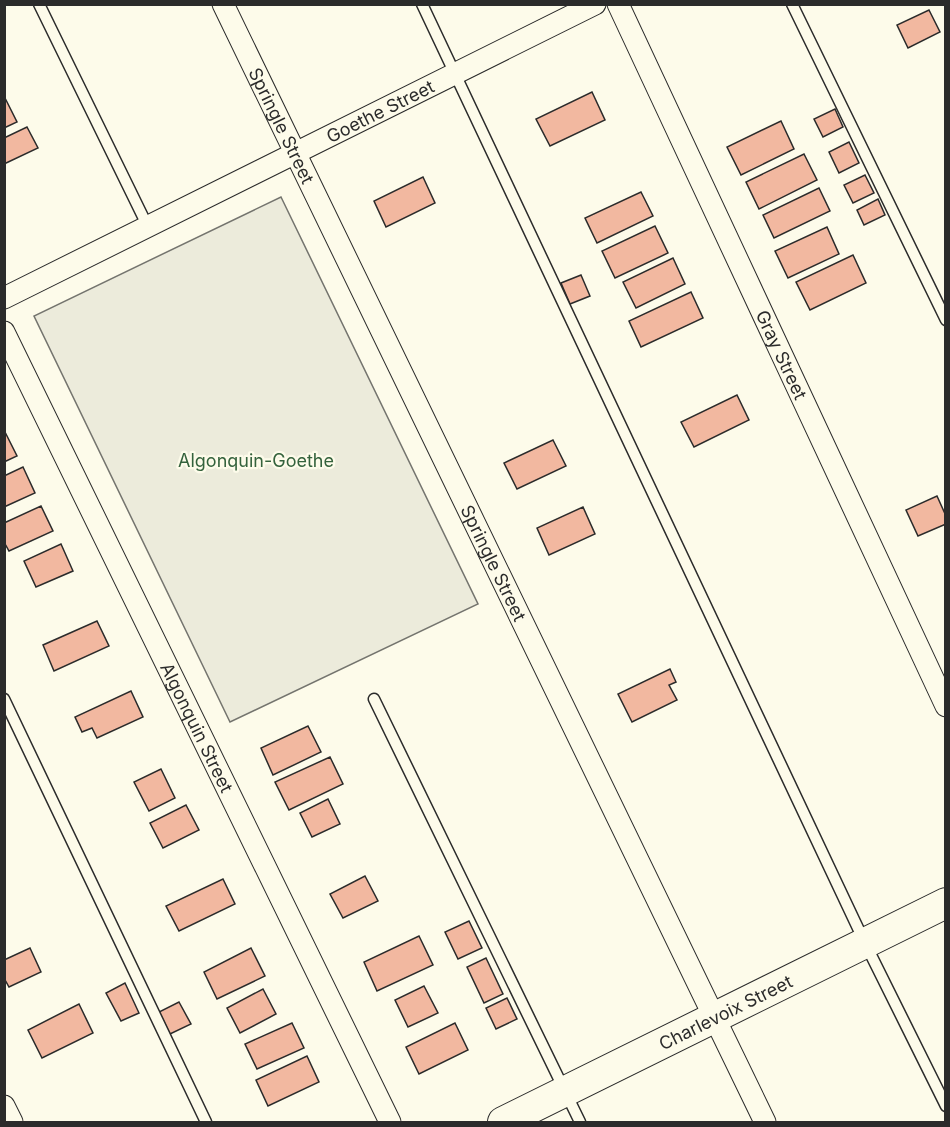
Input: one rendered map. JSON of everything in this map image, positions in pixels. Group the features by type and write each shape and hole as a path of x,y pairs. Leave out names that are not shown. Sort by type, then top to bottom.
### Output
{"street":[{"name":"Springle Street","path":"223,4 765,1122"},
{"name":"Goethe Street","path":"4,298 595,4"},
{"name":"Gray Street","path":"618,4 945,706"},
{"name":"Algonquin Street","path":"4,332 390,1122"},
{"name":"Charlevoix Street","path":"504,1122 945,903"},
{"path":"4,1106 12,1122"}],"lane":[{"path":"39,4 148,227"},
{"path":"422,4 865,943 945,1106"},
{"path":"792,4 945,320"},
{"path":"4,699 206,1122"},
{"path":"374,699 580,1122"}],"green space":[{"name":"Algonquin-Goethe","path":"281,197 478,604 230,722 34,316"}],"building":[{"path":"929,10 940,32 908,48 897,25"},
{"path":"592,92 605,120 550,146 536,119"},
{"path":"4,96 17,122 4,128"},
{"path":"835,109 843,127 823,137 814,119"},
{"path":"781,121 794,149 741,175 727,147"},
{"path":"27,127 38,148 4,164 4,138"},
{"path":"849,142 859,163 839,173 829,152"},
{"path":"804,154 817,180 759,209 746,182"},
{"path":"865,175 874,193 853,203 844,185"},
{"path":"423,177 435,203 386,227 374,201"},
{"path":"819,188 830,211 774,238 763,215"},
{"path":"641,192 653,216 597,243 585,218"},
{"path":"878,199 885,215 864,225 857,210"},
{"path":"655,226 668,253 615,278 602,251"},
{"path":"827,227 839,254 788,278 775,251"},
{"path":"853,255 866,283 810,310 796,282"},
{"path":"673,258 685,284 636,308 623,282"},
{"path":"581,275 590,296 570,304 561,283"},
{"path":"691,292 703,318 641,347 629,321"},
{"path":"737,395 749,420 694,447 681,422"},
{"path":"4,430 17,456 4,462"},
{"path":"553,440 566,466 517,489 504,463"},
{"path":"23,467 35,493 4,507 4,476"},
{"path":"937,496 946,516 946,524 918,536 906,510"},
{"path":"41,506 53,531 9,551 4,542 4,523"},
{"path":"583,507 595,534 549,555 537,528"},
{"path":"61,544 73,571 36,587 24,561"},
{"path":"97,621 109,646 54,671 43,645"},
{"path":"670,669 676,682 669,685 677,700 632,722 618,694"},
{"path":"131,691 143,717 97,738 92,728 82,732 75,717"},
{"path":"308,726 321,752 273,775 261,748"},
{"path":"330,757 343,784 289,810 275,782"},
{"path":"161,769 175,798 149,811 134,782"},
{"path":"328,799 340,824 312,837 300,813"},
{"path":"186,805 199,830 163,848 150,823"},
{"path":"365,876 378,901 343,918 330,894"},
{"path":"223,879 235,904 179,931 166,906"},
{"path":"469,921 482,948 458,959 445,932"},
{"path":"419,936 433,965 377,991 364,962"},
{"path":"30,948 41,972 9,987 4,978 4,960"},
{"path":"251,948 265,976 217,999 204,972"},
{"path":"486,958 503,994 484,1003 467,967"},
{"path":"125,983 139,1013 121,1021 106,993"},
{"path":"424,986 438,1013 408,1027 395,1000"},
{"path":"263,989 276,1014 240,1033 227,1008"},
{"path":"507,998 517,1019 496,1029 486,1008"},
{"path":"179,1002 191,1024 170,1034 159,1012"},
{"path":"79,1004 93,1033 42,1058 28,1030"},
{"path":"292,1023 304,1048 257,1069 245,1044"},
{"path":"455,1023 468,1050 419,1074 406,1047"},
{"path":"307,1056 319,1082 268,1106 256,1080"}]}
